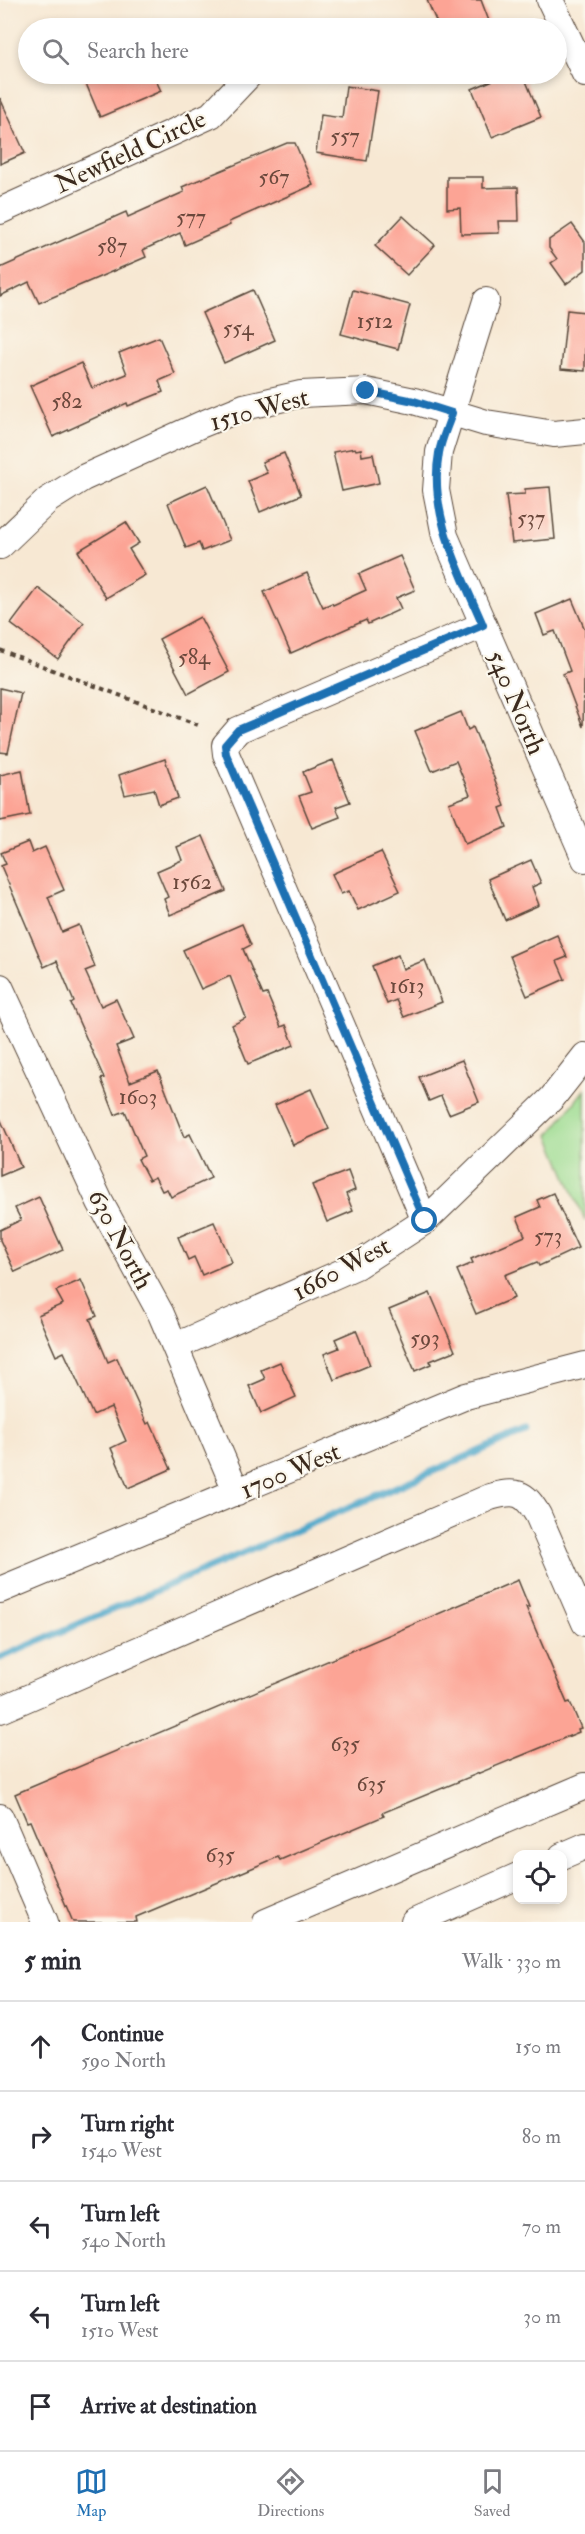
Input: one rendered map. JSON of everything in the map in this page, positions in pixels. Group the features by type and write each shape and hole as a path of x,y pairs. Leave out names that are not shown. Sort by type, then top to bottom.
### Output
{"street":[{"path":"550,0 559,18"},
{"path":"567,33 582,63"},
{"name":"Newfield Circle","path":"0,212 211,115 240,84"},
{"name":"540 North","path":"486,301 439,452 436,490 445,536 585,860"},
{"name":"1510 West","path":"0,546 48,500 83,478 200,424 244,407 301,394 366,391 414,401 486,423 554,434 585,431"},
{"path":"425,1221 226,754 225,745 238,730 483,625"},
{"name":"630 North","path":"0,987 100,1202 176,1346 237,1493"},
{"name":"1660 West","path":"176,1346 356,1266 425,1221 552,1098 585,1056"},
{"name":"1700 West","path":"0,1590 466,1396 585,1365"},
{"path":"0,1710 490,1497 507,1492 520,1494 530,1500 585,1623"},
{"path":"266,1922 585,1786"},
{"path":"0,1817 45,1922"},
{"path":"567,1854 585,1846"},
{"path":"414,1922 513,1878"}],"path":[{"path":"0,650 201,726"}],"green space":[{"path":"585,1089 585,1221 549,1135"}],"building":[{"path":"427,0 481,0 488,18 435,18"},
{"path":"86,84 158,84 161,91 100,117"},
{"path":"484,84 527,84 541,117 492,137 472,89"},
{"path":"346,86 378,91 367,161 316,153 321,115 342,118"},
{"path":"0,98 25,153 0,164"},
{"path":"287,143 295,143 313,185 229,222 230,225 185,245 180,233 143,250 146,257 39,303 29,282 0,296 0,268 126,212 128,217 184,192 182,187"},
{"path":"447,177 483,177 483,188 518,187 519,221 498,221 499,233 461,234 460,208 447,209"},
{"path":"403,216 435,245 407,275 375,246"},
{"path":"572,224 585,242 585,270 566,284 551,263 557,259 549,248 549,240"},
{"path":"253,290 275,340 224,363 202,313"},
{"path":"353,290 410,305 398,349 341,334"},
{"path":"567,310 585,312 585,371 561,369"},
{"path":"159,337 175,374 159,381 163,392 128,406 127,403 53,437 30,386 81,363 92,388 127,374 119,353"},
{"path":"355,448 356,450 361,449 362,456 373,454 379,483 342,491 333,452"},
{"path":"284,453 301,495 260,512 248,481 267,473 262,462"},
{"path":"207,485 230,540 202,551 199,543 186,548 168,503"},
{"path":"550,487 555,539 512,543 506,495 525,494 525,489"},
{"path":"126,522 139,543 129,549 145,575 106,598 78,551"},
{"path":"400,556 415,590 396,598 401,609 368,624 366,620 291,653 264,592 307,573 323,607 332,603 333,605 366,590 359,574"},
{"path":"38,588 84,623 58,659 11,624"},
{"path":"572,599 585,630 583,727 563,674 570,671 555,631 544,635 536,614"},
{"path":"200,617 229,672 188,694 159,639"},
{"path":"0,688 21,693 8,753 0,752"},
{"path":"461,712 468,730 473,727 491,770 505,806 500,808 507,827 465,844 449,803 470,795 456,761 432,771 415,731"},
{"path":"165,759 178,798 159,805 154,789 125,795 119,775"},
{"path":"333,760 350,802 336,807 340,817 312,828 299,796 311,792 303,772"},
{"path":"22,770 30,815 0,821 0,775"},
{"path":"203,836 226,891 170,915 164,899 168,897 157,871 182,860 177,847"},
{"path":"28,842 32,853 45,847 64,890 48,897 62,932 79,925 95,967 85,971 101,1006 116,999 134,1039 116,1046 130,1082 158,1071 184,1137 190,1134 211,1178 171,1197 167,1189 162,1191 155,1177 149,1180 138,1159 144,1156 125,1111 115,1115 101,1079 104,1078 71,1004 74,1002 57,961 44,967 1,866 6,864 1,853"},
{"path":"381,852 400,891 358,910 349,891 341,894 332,874"},
{"path":"531,860 541,883 532,887 539,905 505,920 488,879"},
{"path":"242,924 251,945 243,949 263,995 267,994 281,1027 286,1025 294,1045 248,1064 232,1025 246,1018 230,976 201,989 183,950"},
{"path":"557,935 567,957 557,961 565,979 527,996 510,956"},
{"path":"398,955 403,969 425,960 442,1002 404,1017 396,1000 387,1004 372,966"},
{"path":"462,1060 479,1102 449,1114 441,1096 429,1101 419,1077"},
{"path":"311,1089 329,1129 293,1145 275,1105"},
{"path":"0,1118 21,1167 0,1176"},
{"path":"348,1171 355,1190 346,1194 353,1211 327,1222 312,1185"},
{"path":"553,1193 578,1248 539,1266 537,1262 505,1275 514,1298 476,1314 457,1270 473,1263 471,1259 525,1236 517,1217 540,1207 537,1200"},
{"path":"39,1197 63,1250 15,1272 0,1240 0,1230 21,1220 15,1208"},
{"path":"214,1222 232,1262 202,1275 194,1257 188,1260 178,1237"},
{"path":"81,1280 97,1316 90,1319 108,1362 117,1358 147,1424 150,1422 171,1469 128,1488 111,1448 126,1441 111,1407 93,1415 64,1352 56,1356 38,1315 63,1304 56,1291"},
{"path":"430,1293 455,1351 430,1361 431,1364 415,1371 389,1310"},
{"path":"356,1330 370,1365 334,1380 324,1354 339,1348 335,1339"},
{"path":"280,1362 296,1397 261,1413 249,1386 265,1379 261,1370"},
{"path":"518,1580 529,1607 526,1607 567,1703 570,1702 581,1728 578,1729 579,1732 382,1813 384,1816 280,1860 278,1857 136,1917 137,1922 73,1922 30,1821 27,1822 15,1794"}],"waterway":[{"path":"0,1658 526,1431"}],"route":[{"path":"366,391 414,401 452,413 439,452 436,490 445,536 483,625 238,730 225,745 226,754 425,1221"}]}
